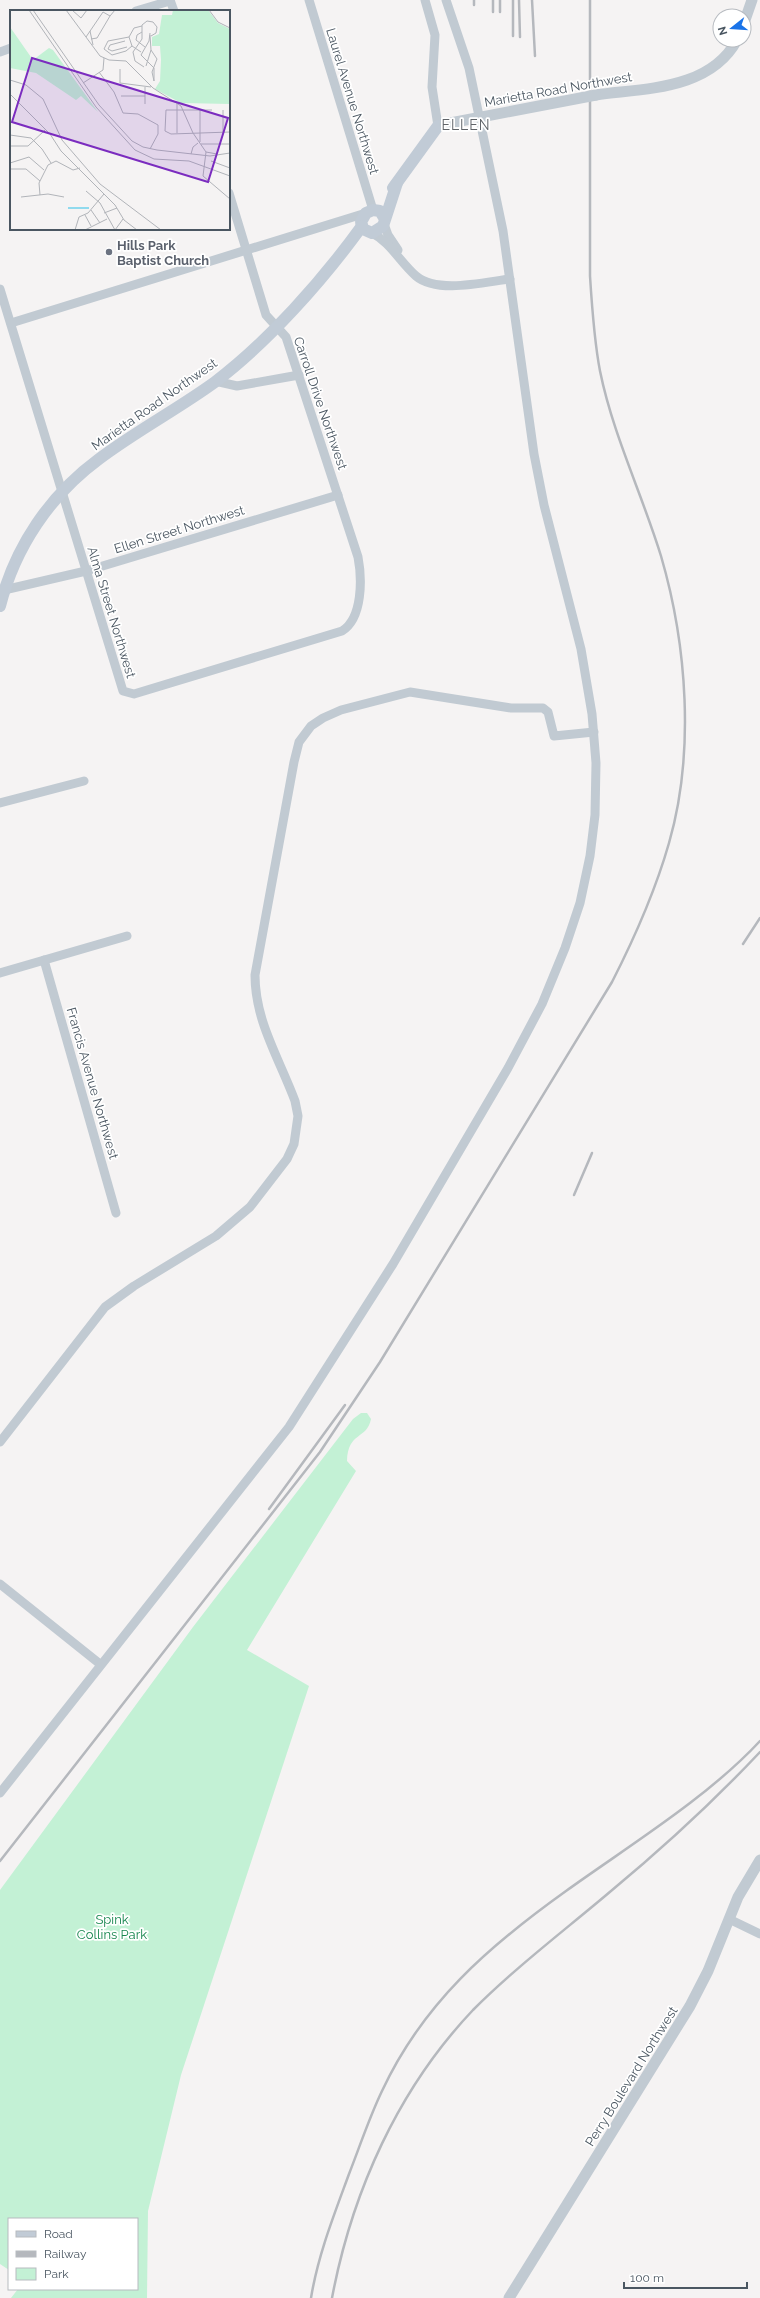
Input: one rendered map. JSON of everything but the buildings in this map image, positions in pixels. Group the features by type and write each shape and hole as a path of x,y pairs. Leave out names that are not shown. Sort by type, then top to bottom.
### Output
{"main road":[{"name":"Marietta Road Northwest","path":"0,606 4,590 29,536 63,491 100,458 215,382 277,326 368,221 441,125"},
{"name":"Marietta Road Northwest","path":"385,222 397,183"},
{"path":"383,213 385,222 378,231 368,221 383,213"}],"street":[{"path":"139,10 170,0 174,10"},
{"name":"Laurel Avenue Northwest","path":"309,0 368,221"},
{"path":"425,0 435,35 432,87 441,125"},
{"path":"0,1793 100,1664 289,1427 394,1261 504,1074 542,1004 565,948 580,904 590,856 595,815 596,763 594,732 581,649 544,505 534,454 503,232 469,68 446,0"},
{"path":"0,52 10,48"},
{"name":"Marietta Road Northwest","path":"441,125 596,95 674,84 692,79 719,62 730,48"},
{"name":"Carroll Drive Northwest","path":"230,196 266,315 286,337 299,375 358,557 360,583"},
{"path":"10,320 347,219 368,221 378,236 416,276 429,282 449,286 510,279"},
{"path":"385,222 388,234 401,254 402,260"},
{"name":"Alma Street Northwest","path":"0,289 63,491 121,687 130,694 342,631 352,622 360,583"},
{"path":"215,382 237,386 299,375"},
{"name":"Ellen Street Northwest","path":"4,590 86,571 338,495"},
{"path":"0,1442 105,1307 134,1286 234,1222 250,1207 269,1184 287,1159 294,1144 298,1116 295,1101 259,1014 255,995 255,975 294,762 299,742 311,726 323,718 341,710 410,692 511,708 543,708 548,712 554,736 594,732"},
{"path":"0,803 84,781"},
{"path":"0,973 127,936"},
{"name":"Francis Avenue Northwest","path":"44,960 116,1212"},
{"path":"0,1584 100,1664"},
{"name":"Perry Boulevard Northwest","path":"509,2298 690,2006 708,1972 738,1897 760,1860"},
{"path":"729,1918 760,1934"}],"green space":[{"name":"Spink Collins Park","path":"361,1413 367,1413 371,1419 369,1426 354,1440 348,1451 347,1461 356,1471 247,1650 309,1686 181,2075 148,2211 147,2298 11,2298 17,2290 138,2290 138,2218 8,2218 8,2269 0,2264 0,1890 193,1627 353,1419"}],"railway":[{"path":"474,0 474,5"},
{"path":"493,0 493,12"},
{"path":"500,0 500,12"},
{"path":"513,0 513,36"},
{"path":"519,0 520,37"},
{"path":"532,0 535,56"},
{"path":"0,1861 320,1452 380,1362 612,982 644,914 669,843 677,808 685,736 682,662 670,590 661,556 612,418 600,371 596,348 590,276 590,0"},
{"path":"743,944 760,918"},
{"path":"574,1195 592,1153"},
{"path":"269,1509 345,1405"},
{"path":"311,2298 327,2235 377,2101 399,2059 417,2030 460,1979 511,1933 566,1891 692,1801 739,1762 760,1741"},
{"path":"332,2298 352,2219 382,2144 422,2073 446,2041 489,1994 669,1841 724,1789 760,1752"}],"place":[{"name":"Hills Park Baptist Church","path":"109,252"}],"district":[{"name":"ELLEN","path":"466,125"}]}
